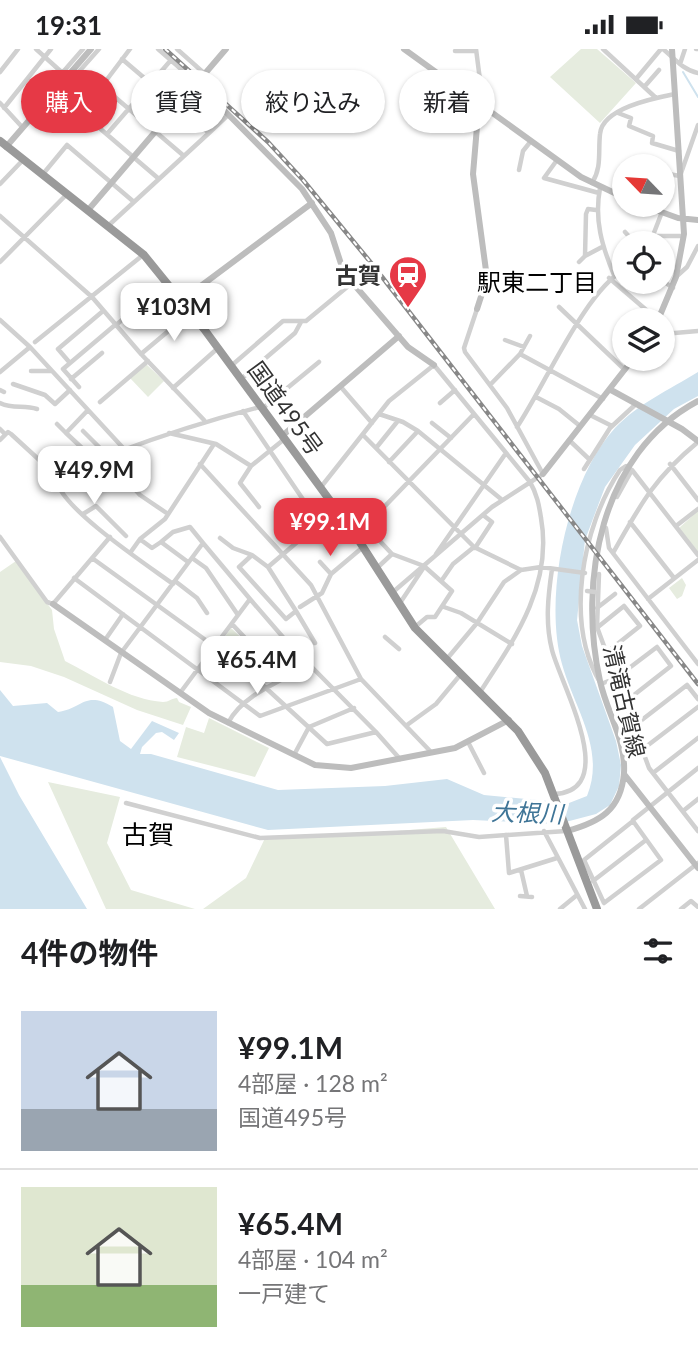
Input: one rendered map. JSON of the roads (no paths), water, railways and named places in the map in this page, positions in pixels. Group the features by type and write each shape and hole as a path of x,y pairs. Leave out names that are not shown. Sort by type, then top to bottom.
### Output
{"highway":[{"name":"国道495号","path":"3,144 22,161 89,209 144,255 182,300 364,547 415,628 509,720 534,753 566,829"},
{"path":"566,829 597,909"}],"street":[{"path":"0,72 18,49"},
{"path":"36,49 60,70"},
{"path":"21,126 2,105 51,49"},
{"path":"68,70 83,49"},
{"path":"69,70 91,49"},
{"path":"79,70 99,49"},
{"path":"129,109 102,86 130,49"},
{"path":"158,49 182,70"},
{"path":"177,49 201,70"},
{"path":"208,70 226,49"},
{"path":"603,49 656,98"},
{"path":"610,56 616,49"},
{"path":"636,79 662,49 672,52 684,70 698,73"},
{"path":"680,64 685,49"},
{"path":"406,50 434,70"},
{"path":"455,51 476,50 479,70"},
{"path":"672,52 683,236 675,281"},
{"path":"122,59 135,70"},
{"path":"163,70 171,60"},
{"path":"645,86 659,69"},
{"path":"592,184 600,170 601,129 634,103 675,94"},
{"path":"131,107 107,134 159,179"},
{"path":"618,113 631,118 629,126 653,136 652,143 679,151"},
{"path":"228,115 302,189 331,233 341,268 352,283 408,347 434,365 537,493 544,538 541,567 529,614 480,692"},
{"path":"495,115 599,191"},
{"path":"680,176 698,125"},
{"path":"3,144 21,130"},
{"path":"89,209 153,133"},
{"path":"157,133 184,156"},
{"path":"109,225 209,133"},
{"path":"476,133 473,174 487,278 464,348 517,427 543,474"},
{"path":"519,170 523,152 531,141"},
{"path":"42,175 67,145 134,202"},
{"path":"557,160 544,178 612,194"},
{"path":"0,184 22,161"},
{"path":"676,175 680,176"},
{"path":"599,191 596,210 602,247 611,276 645,308"},
{"path":"0,262 67,193"},
{"path":"182,300 312,203"},
{"path":"588,255 585,239 588,209 596,210"},
{"path":"0,216 92,297 141,354 205,421"},
{"path":"676,216 698,220"},
{"path":"675,236 683,236"},
{"path":"676,277 687,267 698,246"},
{"path":"579,261 602,247"},
{"path":"36,342 144,255"},
{"path":"517,427 576,324 611,276"},
{"path":"79,387 63,369 167,282"},
{"path":"231,366 283,321 306,321 352,283"},
{"path":"559,307 612,358"},
{"path":"70,363 58,349 103,311"},
{"path":"141,354 191,312"},
{"path":"1,321 30,347 125,450"},
{"path":"291,321 295,333"},
{"path":"240,379 295,333 301,322"},
{"path":"675,333 698,331"},
{"path":"259,507 240,483 251,466 399,336"},
{"path":"490,385 520,354 530,336"},
{"path":"505,339 524,347"},
{"path":"0,372 30,347"},
{"path":"173,389 218,348"},
{"path":"71,379 102,353"},
{"path":"520,354 604,400"},
{"path":"100,402 148,361"},
{"path":"207,614 197,598 110,537 83,514 57,485 60,479 96,461 169,433 205,421 261,408 319,362"},
{"path":"321,488 401,389 434,365"},
{"path":"31,371 53,371"},
{"path":"392,593 502,499 543,474 624,371"},
{"path":"12,384 45,395 55,404 70,390"},
{"path":"340,386 372,423"},
{"path":"440,403 455,390"},
{"path":"611,390 667,421 698,442 670,464 648,491 613,553"},
{"path":"536,397 559,409 580,426"},
{"name":"清滝古賀線","path":"566,829 597,822 608,814 619,795 624,774 624,751 601,684 591,628 592,591 607,511 631,469 667,421 698,401"},
{"path":"0,403 8,407 23,404 37,409"},
{"path":"584,469 612,426 636,403"},
{"path":"66,433 88,410"},
{"path":"243,411 319,523"},
{"path":"379,414 418,431 502,499"},
{"path":"356,536 474,414"},
{"path":"590,415 612,426"},
{"path":"376,448 397,422"},
{"path":"432,423 451,438"},
{"path":"57,424 96,461"},
{"path":"0,429 5,434 11,434 60,479"},
{"path":"83,431 140,495 168,514"},
{"path":"389,462 418,431"},
{"path":"169,433 214,444 251,466"},
{"path":"0,440 5,434"},
{"path":"363,435 475,547 521,570"},
{"path":"569,439 589,459"},
{"path":"130,552 140,539 168,514 214,444"},
{"path":"436,555 506,453"},
{"path":"200,464 318,595 362,679 432,753"},
{"path":"670,464 698,500"},
{"path":"631,469 698,557 648,599"},
{"path":"631,469 605,530 613,553 698,664"},
{"path":"625,702 671,666 657,647 616,678 601,684 595,675 583,630 583,573 600,510 620,470 631,469"},
{"path":"83,514 96,506 126,536"},
{"path":"296,519 310,508"},
{"path":"268,567 336,509"},
{"path":"676,526 698,509"},
{"path":"442,580 453,564 475,547 492,522 483,515"},
{"path":"630,522 674,578"},
{"path":"365,525 392,554 424,566 452,591 435,617 427,617 415,628"},
{"path":"140,539 152,548 173,532 190,527 288,643 354,708 400,759"},
{"path":"0,537 47,602 179,694 228,723 315,765 339,768 432,753 468,742 509,720"},
{"path":"53,604 110,537"},
{"path":"219,538 233,548 252,555 268,567 298,609 315,643"},
{"path":"161,542 206,568 238,615"},
{"path":"110,682 121,653 203,543"},
{"path":"252,555 239,567 286,619 318,595 331,574 364,547"},
{"path":"377,568 392,554"},
{"path":"92,558 243,667 332,745 376,731"},
{"path":"320,562 331,574"},
{"path":"399,604 424,566"},
{"path":"446,660 477,623 504,582 521,570 541,567 583,573"},
{"path":"552,569 547,619 551,648 579,724 586,759 585,773 579,783 568,793 554,796"},
{"path":"599,574 597,627 634,726 653,773 698,830"},
{"path":"74,578 260,716 362,679"},
{"path":"587,591 595,592"},
{"path":"596,609 615,594"},
{"path":"179,694 250,599"},
{"path":"597,627 624,606 640,626 606,653"},
{"path":"444,607 512,644"},
{"path":"104,641 123,614"},
{"path":"232,624 263,657"},
{"path":"385,637 399,649"},
{"path":"243,667 288,643"},
{"path":"228,723 235,709 243,703 309,665"},
{"path":"407,725 436,704 461,674"},
{"path":"634,726 687,685 698,699"},
{"path":"643,749 698,707"},
{"path":"294,756 309,727 354,708"},
{"path":"653,773 698,739"},
{"path":"468,742 484,773"},
{"path":"633,821 661,860 604,903 585,856 698,768"},
{"path":"624,774 697,865 639,909"},
{"path":"683,811 698,799"},
{"path":"126,803 260,838 443,831 479,837 566,829"},
{"path":"544,831 585,909"},
{"path":"506,835 509,873 557,858"},
{"path":"593,881 646,840"},
{"path":"521,870 526,896"},
{"path":"560,909 577,895"},
{"path":"681,909 691,901 698,907"}],"water":[{"name":"大根川","path":"698,372 698,396 674,409 635,445 605,487 585,540 577,620 582,646 616,741 621,765 619,786 610,805 596,814 558,824 473,820 268,830 0,756 0,690 13,706 47,703 58,712 90,700 104,702 113,707 120,741 131,749 152,721 179,733 174,740 162,732 156,733 142,747 140,754 151,754 278,790 385,786 447,779 484,795 569,803 587,796 592,779 591,745 567,680 557,637 556,606 563,540 584,477 598,450 615,428 644,404"},
{"path":"0,757 19,795 87,909 0,909"}],"waterway":[{"path":"683,72 698,97"}],"railway":[{"path":"165,49 268,142 303,180 372,264 698,684"}],"place":[{"name":"古賀","path":"408,309"}],"district":[{"name":"駅東二丁目","path":"537,281"},
{"name":"古賀","path":"148,834"}]}
